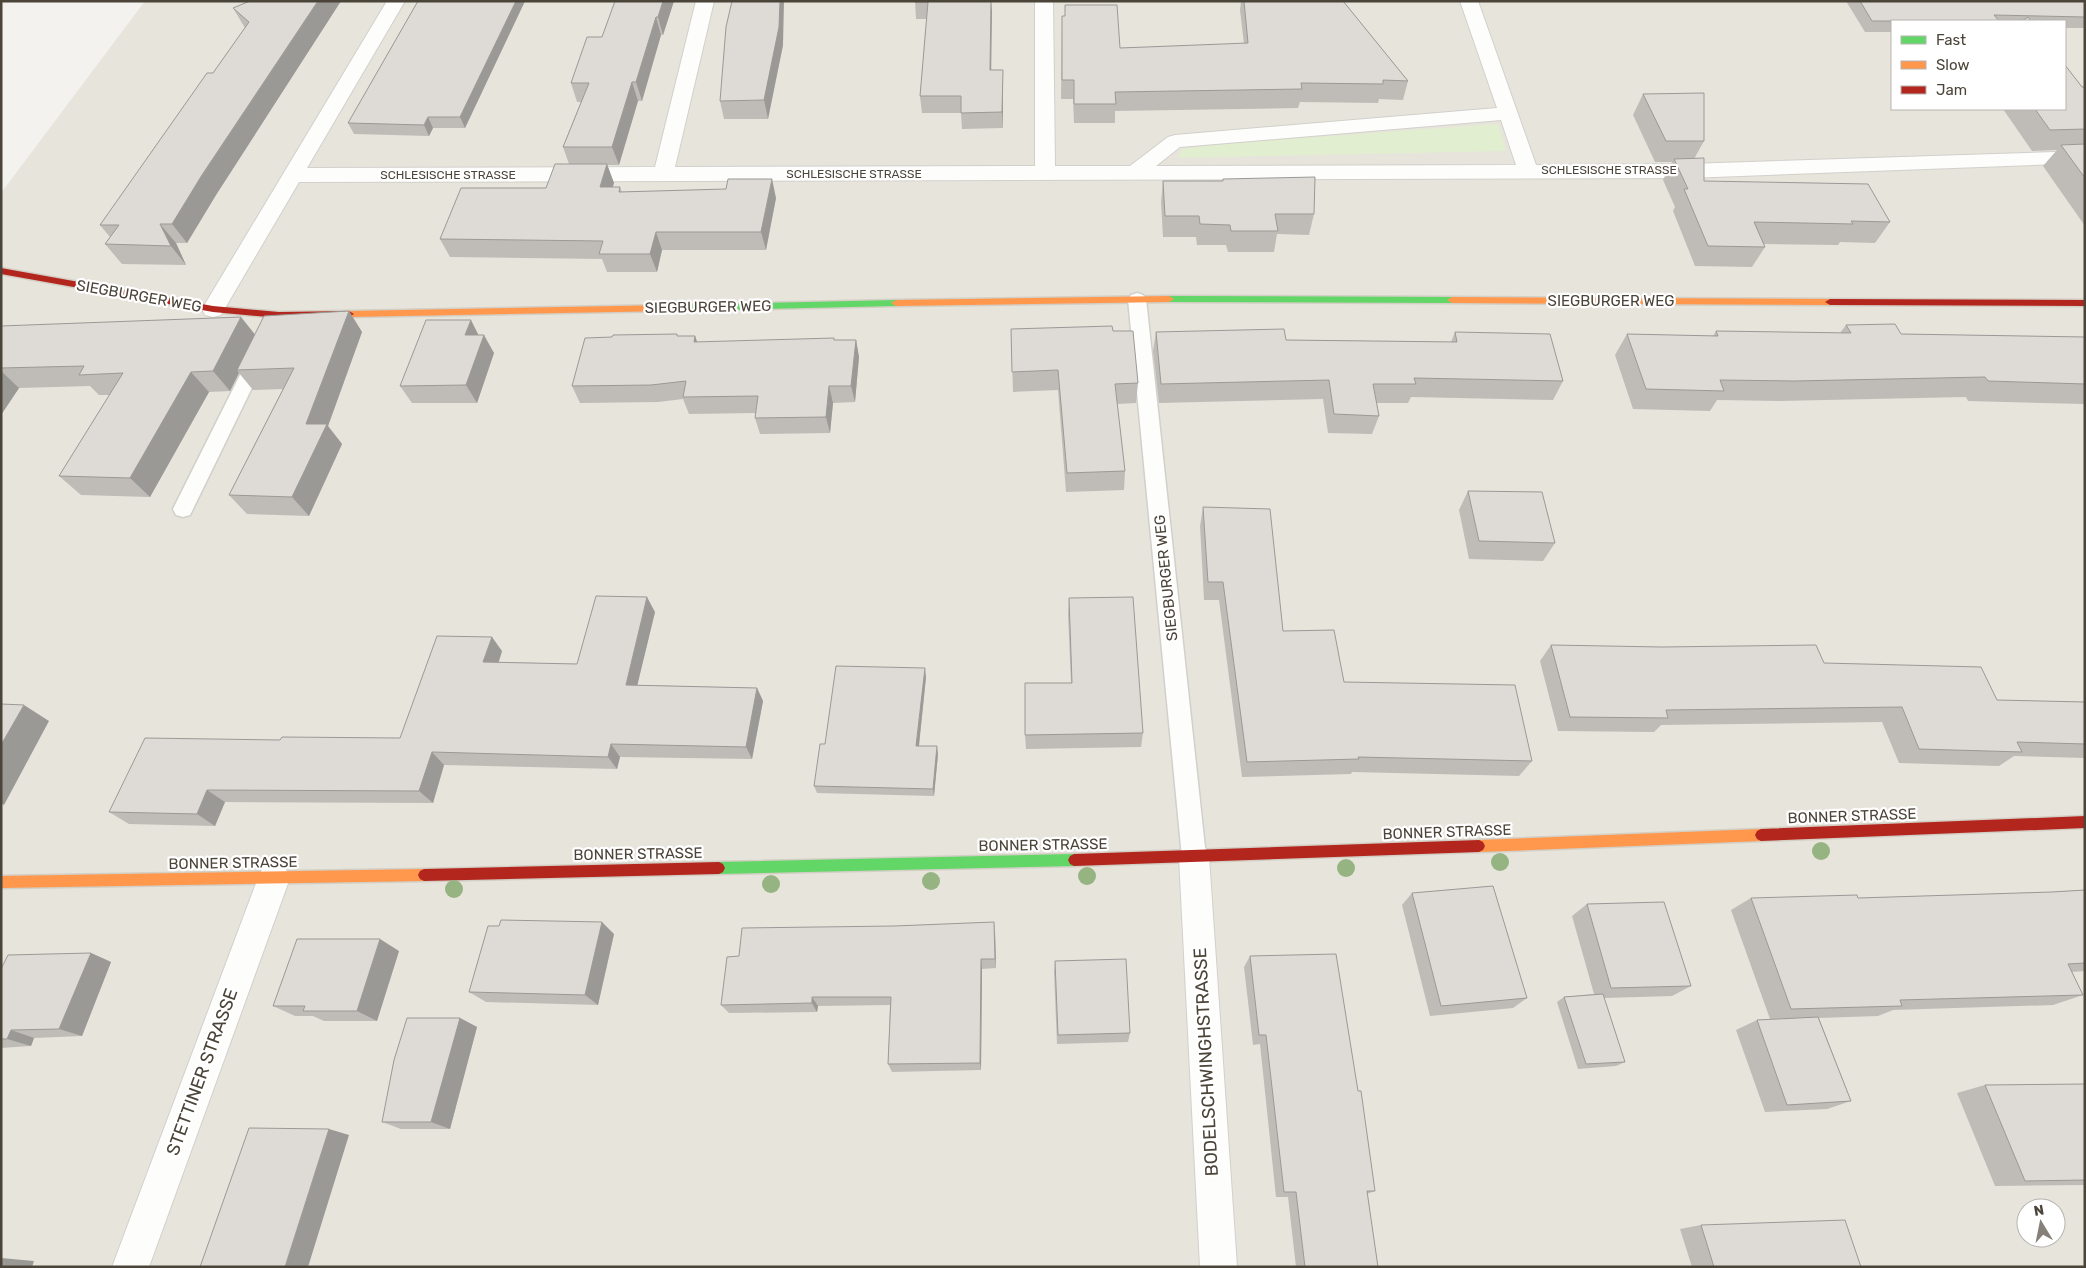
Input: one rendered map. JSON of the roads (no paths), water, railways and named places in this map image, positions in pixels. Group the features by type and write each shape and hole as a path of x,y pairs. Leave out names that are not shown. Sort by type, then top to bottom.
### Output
{"street":[{"path":"213,309 396,1"},
{"path":"662,175 705,1"},
{"path":"1044,1 1045,173"},
{"path":"1468,1 1510,113 1528,170"},
{"path":"1134,173 1175,141 1510,113"},
{"name":"SCHLESISCHE STRASSE","path":"293,175 1688,171 2085,157"},
{"name":"SIEGBURGER WEG","path":"1,271 213,309 278,315 1138,299 2085,303"},
{"name":"BONNER STRASSE","path":"1,882 274,878 1194,857 2085,822"},
{"name":"BODELSCHWINGHSTRASSE","path":"1194,857 1219,1267"},
{"name":"STETTINER STRASSE","path":"130,1267 274,878"}],"lane":[{"name":"SIEGBURGER WEG","path":"1138,299 1194,857"},
{"path":"183,509 278,315"}]}
